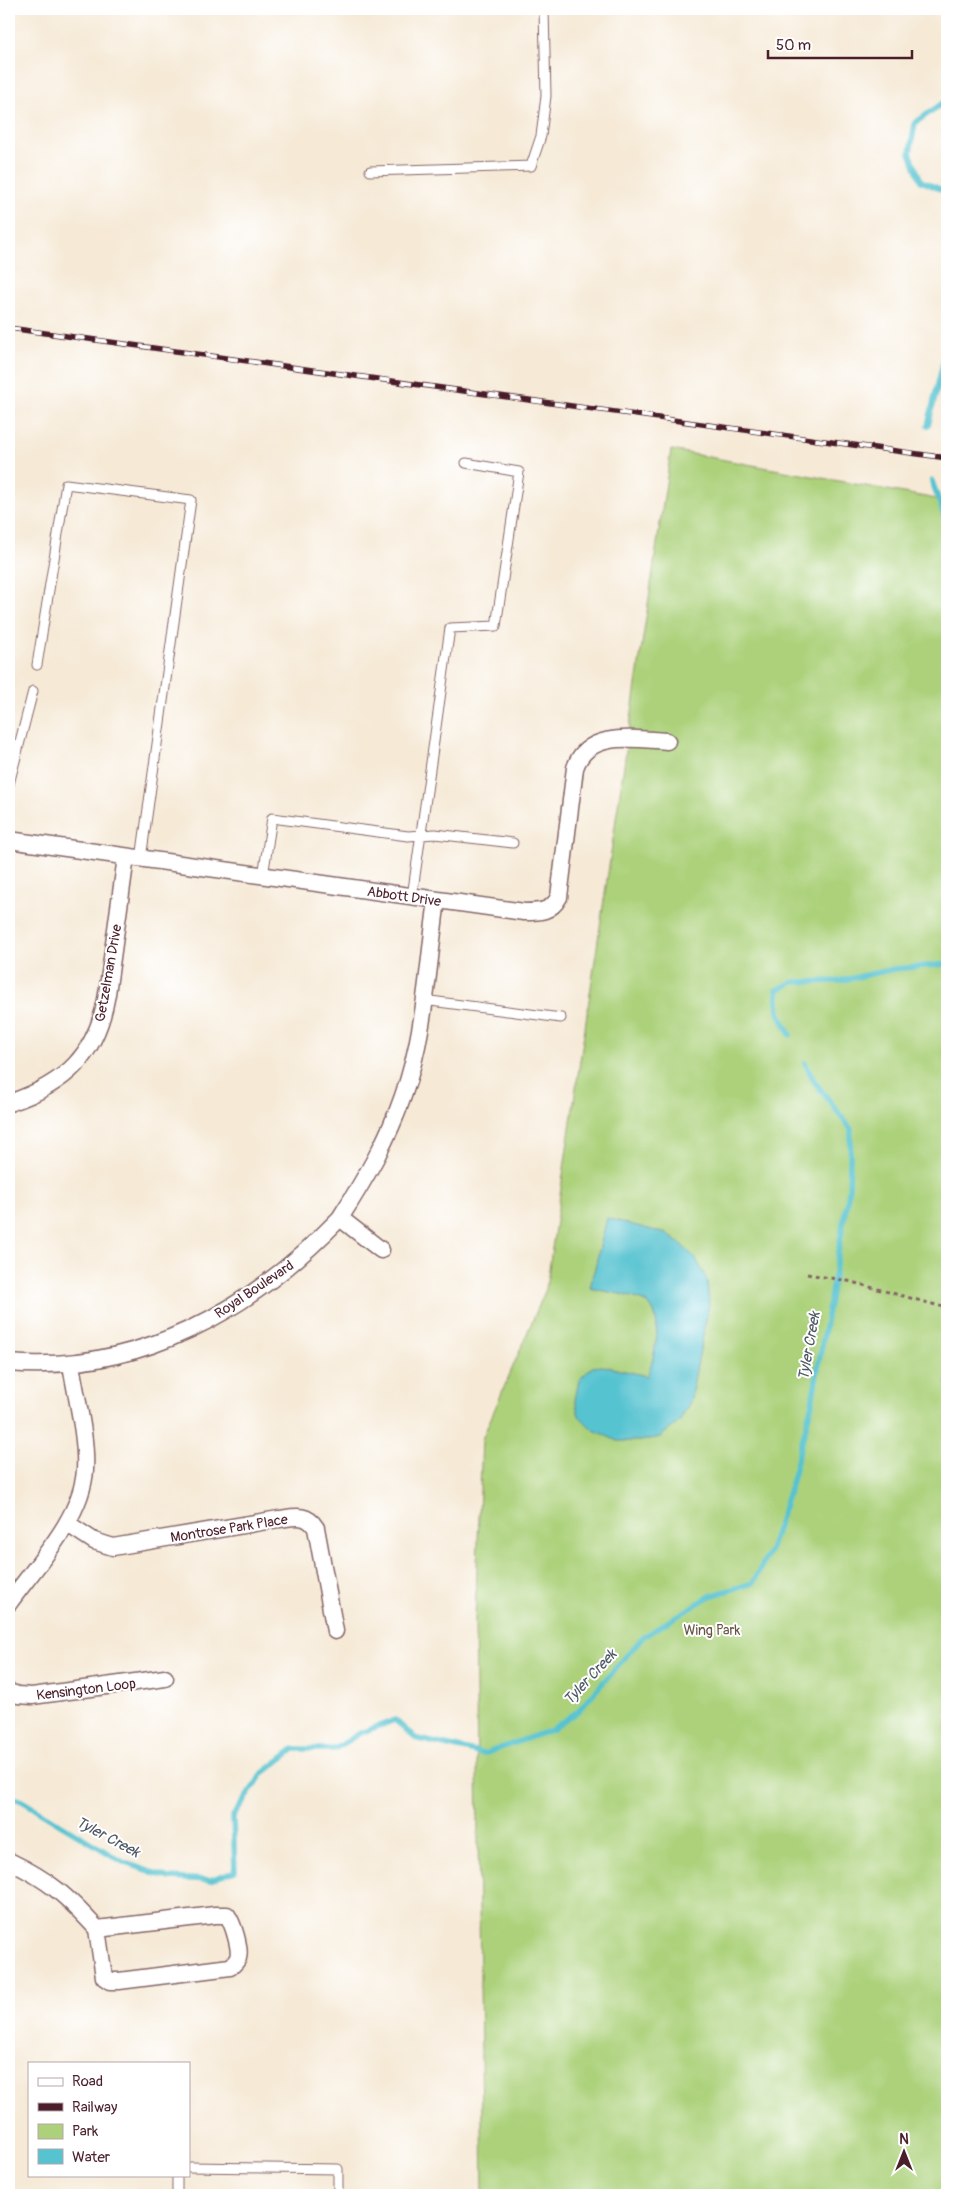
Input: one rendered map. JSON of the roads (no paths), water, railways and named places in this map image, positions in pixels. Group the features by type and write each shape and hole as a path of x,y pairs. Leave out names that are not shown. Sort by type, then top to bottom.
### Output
{"street":[{"name":"Abbott Drive","path":"9,840 412,897 524,912 540,912 552,907 561,890 574,768 580,755 593,744 604,741 667,741"},
{"name":"Getzelman Drive","path":"9,1103 46,1088 62,1078 85,1053 98,1031 104,1015 133,858"},
{"name":"Royal Boulevard","path":"9,1363 33,1365 71,1364 148,1346 186,1332 231,1308 274,1280 311,1248 340,1218 378,1155 404,1096 412,1068 424,1000 437,900"},
{"path":"340,1218 381,1250"},
{"path":"9,1604 68,1524 79,1499 85,1469 84,1451 71,1364"},
{"name":"Montrose Park Place","path":"68,1524 94,1541 113,1547 279,1520 306,1518 312,1521 316,1528 335,1631"},
{"name":"Kensington Loop","path":"9,1692 18,1696 32,1696 165,1678"},
{"path":"9,1861 52,1884 71,1900 97,1929 104,1976 110,1981 230,1967 237,1961 239,1954 232,1922 227,1915 97,1929"}],"lane":[{"path":"370,171 531,166 541,136 546,96 544,9"},
{"path":"412,897 450,628 496,626 519,472 466,463"},
{"path":"36,666 66,484 190,500 133,858"},
{"path":"9,784 33,691"},
{"path":"263,876 272,818 408,836 435,834 513,843"},
{"path":"424,1000 561,1018"},
{"path":"190,2167 338,2169 338,2195"},
{"path":"177,2176 177,2195"}],"water":[{"path":"607,1218 667,1234 696,1259 707,1280 709,1304 690,1402 679,1422 660,1437 641,1441 617,1441 592,1429 579,1416 575,1400 579,1380 592,1367 603,1366 647,1376 657,1336 655,1314 650,1306 643,1301 630,1297 590,1288"}],"waterway":[{"name":"Tyler Creek","path":"947,100 915,123 910,153 921,181 947,192"},
{"name":"Tyler Creek","path":"928,426 947,346"},
{"name":"Tyler Creek","path":"932,481 947,524"},
{"name":"Tyler Creek","path":"790,1035 779,1013 777,990 793,982 839,981 894,969 947,964"},
{"name":"Tyler Creek","path":"9,1796 22,1801 123,1862 169,1878 210,1880 235,1871 233,1816 263,1773 294,1749 335,1749 360,1733 395,1720 415,1738 484,1754 551,1730 578,1711 643,1637 710,1596 753,1583 771,1548 790,1488 812,1403 849,1190 851,1129 814,1081 805,1063"}],"railway":[{"path":"9,328 947,458"}],"park label":[{"name":"Wing Park","path":"712,1630"}]}
